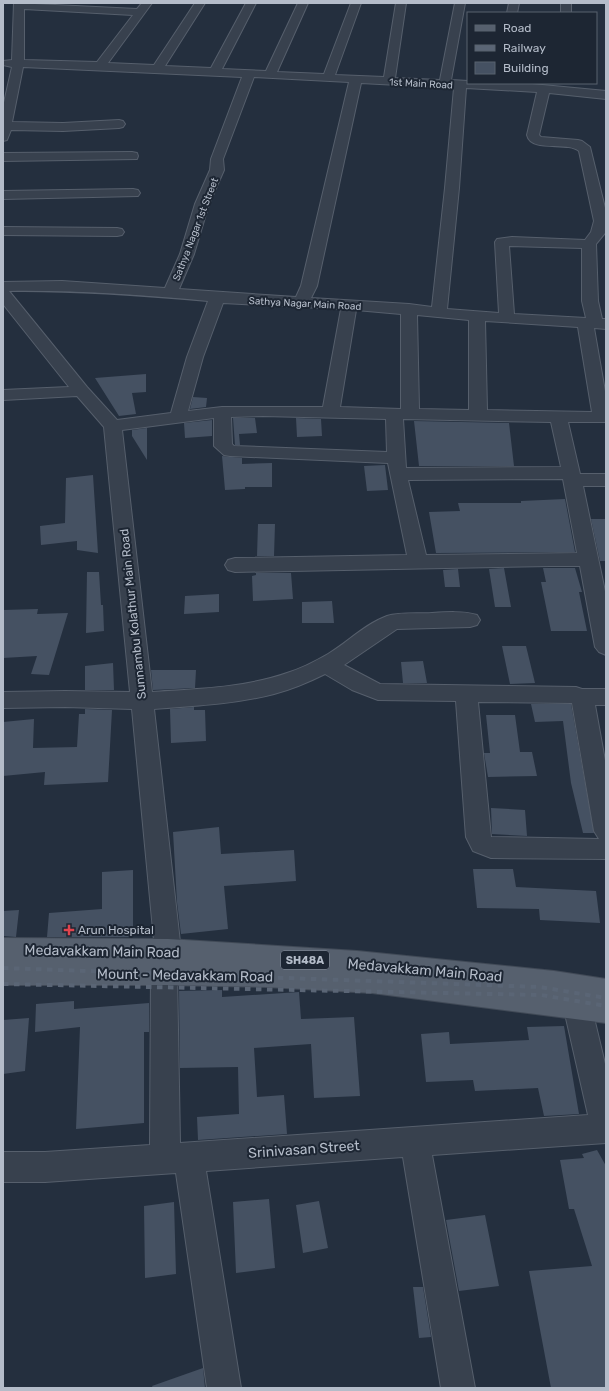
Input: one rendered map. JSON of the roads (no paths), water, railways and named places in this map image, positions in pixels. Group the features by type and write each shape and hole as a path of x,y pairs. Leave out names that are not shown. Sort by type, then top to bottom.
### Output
{"main road":[{"name":"Medavakkam Main Road","path":"3,950 166,962"},
{"name":"Mount - Medavakkam Road","path":"3,973 166,962 267,975 372,981 577,997 606,1010"},
{"name":"SH48A","path":"577,997 606,992"}],"street":[{"path":"100,66 147,3"},
{"path":"157,70 200,3"},
{"path":"215,72 251,3"},
{"path":"270,75 303,3"},
{"path":"328,78 356,3"},
{"path":"389,81 401,3"},
{"path":"445,84 460,3"},
{"path":"16,4 140,12"},
{"path":"3,86 12,63 23,18 16,4"},
{"path":"16,4 12,63 4,132 119,124"},
{"path":"117,22 132,23"},
{"name":"1st Main Road","path":"12,63 100,66 445,84 503,85 544,89 561,86 606,95"},
{"name":"Sathya Nagar 1st Street","path":"170,293 187,254 202,204 217,170 217,159 248,74"},
{"path":"301,303 309,286 356,79"},
{"path":"439,312 452,188 460,84"},
{"path":"3,294 81,391 114,426 222,412 331,412 604,417 595,323 590,301 589,244 598,233 601,221 585,150 578,144 540,141 534,139 533,135 544,89"},
{"path":"3,158 132,156"},
{"path":"3,195 133,193"},
{"path":"3,231 117,232"},
{"path":"507,318 502,242 512,241 589,244"},
{"name":"Sathya Nagar Main Road","path":"3,287 62,286 595,323"},
{"path":"178,418 185,388 203,332 218,297"},
{"path":"331,412 349,305"},
{"path":"409,309 397,466 418,561"},
{"path":"477,316 478,415"},
{"path":"3,395 81,391"},
{"path":"222,412 223,446 230,451 397,466 572,476 606,480"},
{"path":"558,417 572,476 606,647"},
{"name":"Sunnambu Kolathur Main Road","path":"114,426 143,701 166,962 177,1158 224,1388"},
{"path":"235,565 550,559 588,560"},
{"path":"3,700 65,699 143,701 211,696 273,686 297,678 335,660 392,622 470,620"},
{"path":"326,664 360,684 378,692 576,695 582,697 606,697"},
{"path":"466,694 478,837 482,844 491,848 606,849"},
{"path":"582,697 606,831"},
{"path":"577,997 606,1128"},
{"name":"Srinivasan Street","path":"3,1167 177,1158 606,1128"},
{"path":"415,1141 458,1388"}],"railway":[{"path":"3,968 540,987 606,998"},
{"path":"3,984 541,995 606,1006"}],"place":[{"name":"Arun Hospital","path":"69,930"}]}
